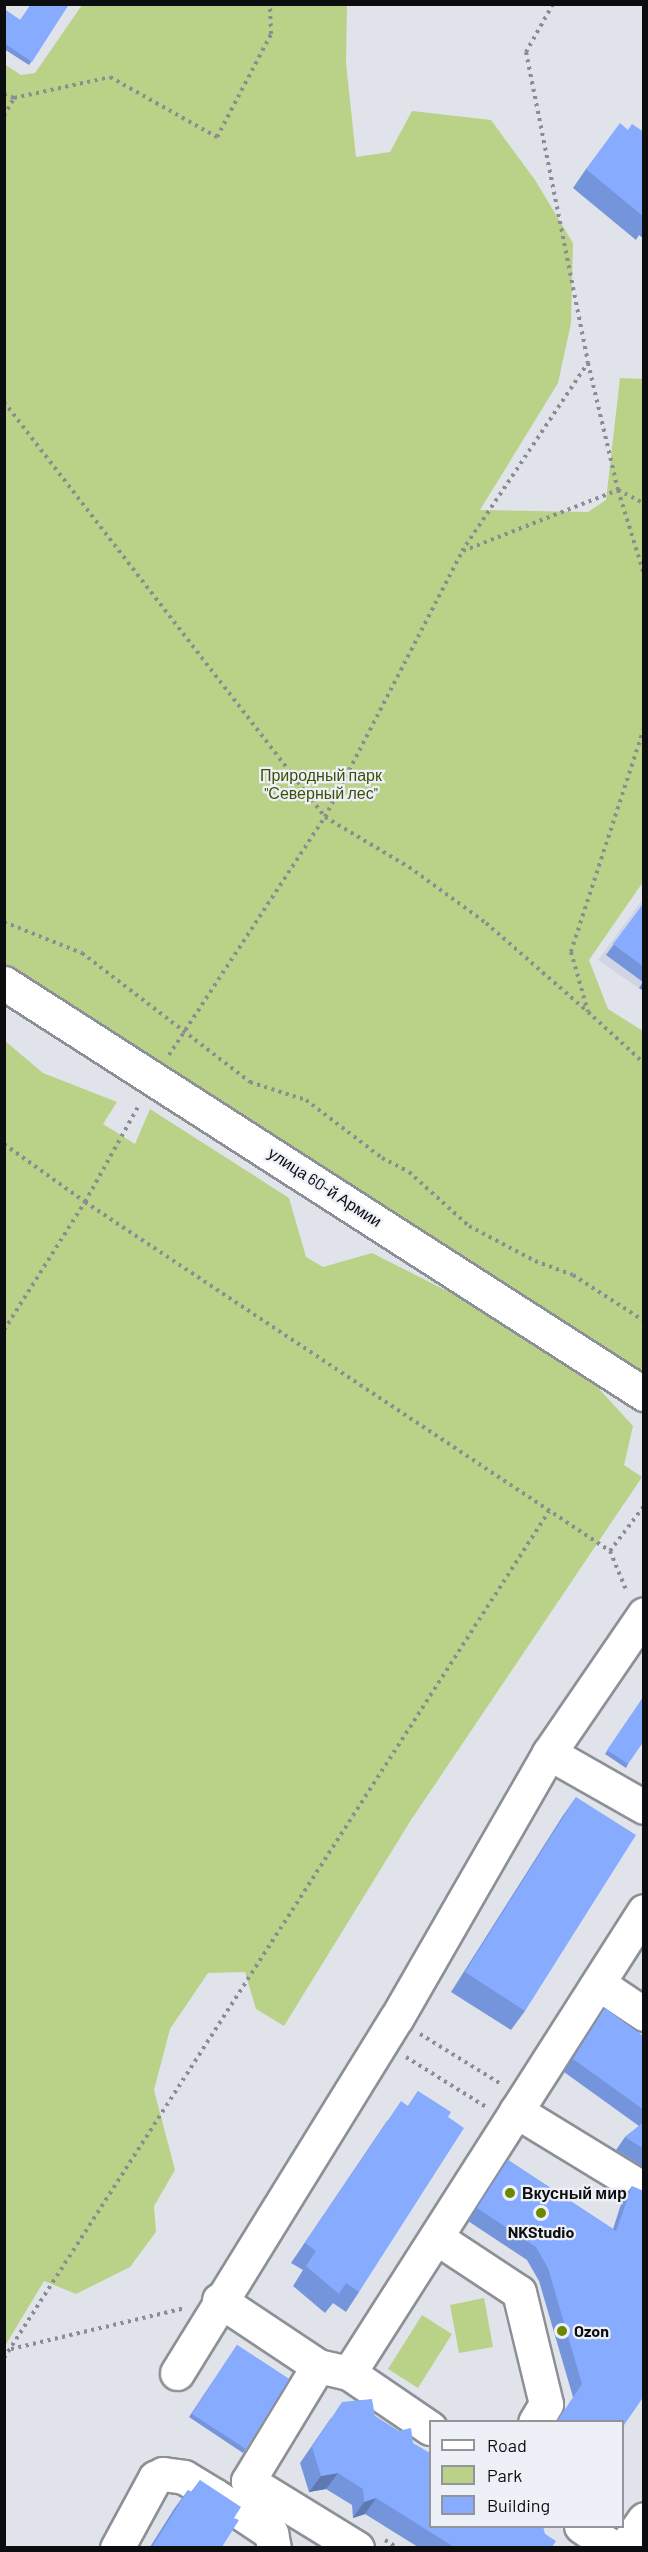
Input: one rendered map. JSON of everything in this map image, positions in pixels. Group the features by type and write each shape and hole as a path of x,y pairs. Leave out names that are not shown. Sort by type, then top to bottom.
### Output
{"street":[{"name":"улица 60-й Армии","path":"4,983 154,1077 644,1394"},
{"path":"177,2373 219,2300 389,2031 549,1752 642,1619"},
{"path":"549,1752 644,1807"},
{"path":"368,2542 248,2481 437,2238 517,2110 600,1984 644,1911"},
{"path":"600,1984 644,2014"},
{"path":"517,2110 644,2188"},
{"path":"437,2238 519,2292 546,2404 536,2420"},
{"path":"219,2300 429,2427"},
{"path":"117,2547 155,2478 163,2474 184,2477 214,2495 271,2533 274,2547"},
{"path":"624,2547 644,2519"},
{"path":"584,2528 614,2547"}],"path":[{"path":"4,94 14,98 110,77 218,136 270,33 270,4"},
{"path":"553,4 526,52 588,363 618,490 644,574"},
{"path":"4,116 14,98"},
{"path":"4,1330 85,1202 154,1077 325,817 462,551 588,363"},
{"path":"4,402 325,817 409,867 486,923 644,1063"},
{"path":"462,551 618,490 644,503"},
{"path":"588,1012 571,952 644,728"},
{"path":"4,922 82,953 250,1082 306,1100 382,1158 410,1172 469,1226 535,1261 573,1275 644,1321"},
{"path":"4,1144 85,1202 610,1551 642,1619"},
{"path":"610,1551 644,1506"},
{"path":"4,2358 549,1510"},
{"path":"389,2031 517,2110"},
{"path":"389,2031 517,2110"},
{"path":"10,2349 219,2300"},
{"path":"368,2542 398,2547"}],"shaded area":[{"path":"643,899 643,991 598,960"}],"green space":[{"name":"Природный парк \"Северный лес\"","path":"82,5 347,5 346,63 356,157 390,152 412,111 491,120 535,180 573,243 571,323 558,383 480,510 588,512 606,500 620,378 643,379 643,882 589,960 608,1009 643,1031 643,1375 114,1033 106,1038 5,975 4,64 21,75 35,73"},
{"path":"5,1041 43,1073 117,1102 103,1124 135,1144 150,1109 289,1198 306,1257 323,1267 372,1253 479,1307 590,1379 633,1426 624,1465 642,1477 411,1820 284,2026 256,2009 245,1972 208,1973 170,2029 154,2090 175,2170 154,2206 156,2232 130,2267 76,2294 44,2281 5,2346"},
{"path":"484,2298 493,2347 459,2353 450,2305"},
{"path":"422,2315 452,2334 418,2388 388,2369"}],"building":[{"path":"31,4 69,4 32,62 4,43 4,9 20,20"},
{"path":"620,123 628,130 632,124 644,132 644,217 586,169"},
{"path":"644,903 644,967 613,944"},
{"path":"644,1696 644,1741 628,1764 607,1750"},
{"path":"576,1797 636,1835 525,2011 465,1972"},
{"path":"605,2008 644,2037 644,2110 573,2059"},
{"path":"418,2091 451,2112 448,2117 464,2128 359,2292 346,2283 339,2294 306,2266 316,2251 305,2243 401,2101 408,2106"},
{"path":"644,2122 644,2149 625,2137"},
{"path":"508,2160 616,2231 632,2186 644,2191 644,2396 624,2425 624,2420 558,2420 582,2384 548,2268 536,2247 477,2208"},
{"path":"237,2345 289,2379 246,2449 192,2414"},
{"path":"372,2399 375,2416 399,2431 411,2428 413,2443 429,2452 429,2528 544,2528 545,2534 556,2541 552,2547 454,2547 376,2498 364,2502 363,2489 338,2473 321,2476 312,2447 342,2402"},
{"path":"200,2480 241,2507 234,2518 239,2520 222,2547 152,2547 188,2490 192,2492"}],"place":[{"name":"Вкусный мир","path":"510,2193"},
{"name":"NKStudio","path":"541,2213"},
{"name":"Ozon","path":"562,2331"}]}
